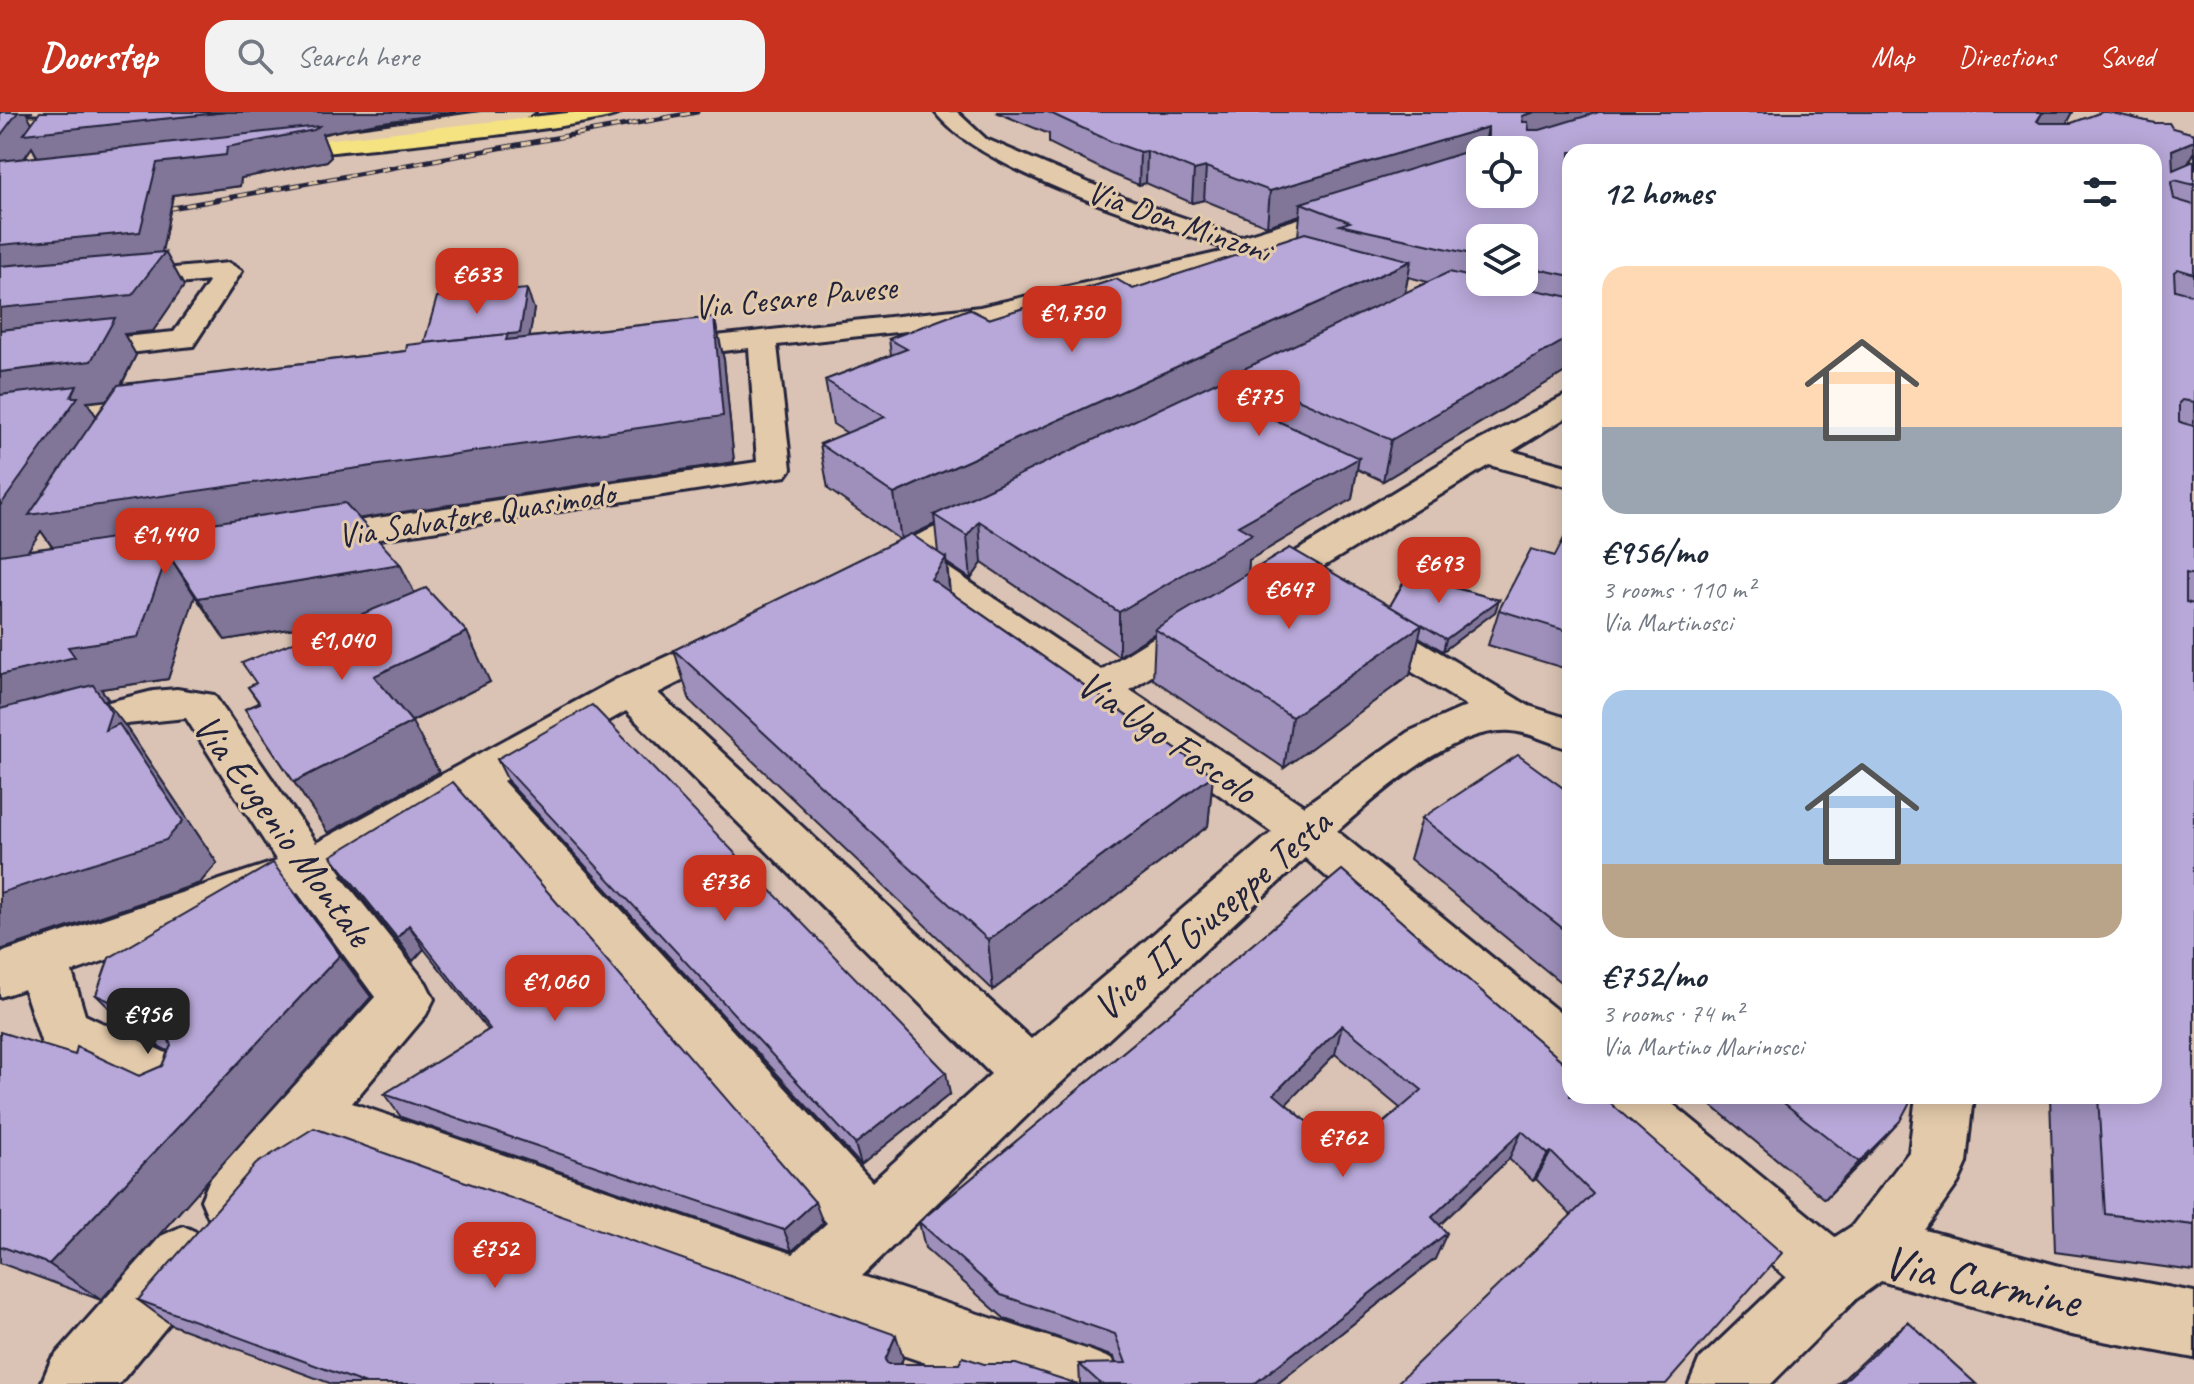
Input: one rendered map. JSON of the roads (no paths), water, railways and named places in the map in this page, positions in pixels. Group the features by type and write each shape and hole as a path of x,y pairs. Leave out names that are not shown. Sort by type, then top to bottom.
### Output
{"main road":[{"path":"242,155 554,122 611,112"}],"street":[{"path":"0,122 62,123 152,112"},
{"path":"289,150 398,121 525,112"},
{"name":"Via Don Minzoni","path":"945,112 979,143 1114,202 1288,259"},
{"path":"46,147 62,123"},
{"path":"2056,144 2087,132 2131,144"},
{"path":"2162,152 2194,161"},
{"name":"Via Cesare Pavese","path":"637,352 980,315 1249,248 1375,202"},
{"path":"0,292 229,271 183,340 0,358"},
{"name":"Via Salvatore Quasimodo","path":"276,545 774,469 762,338"},
{"path":"118,442 168,364"},
{"path":"0,424 186,401"},
{"path":"1098,691 1383,498 1481,453 1562,407"},
{"path":"1481,453 1562,475"},
{"path":"836,588 1018,500"},
{"name":"Via Ugo Foscolo","path":"904,554 1098,691 1305,831 1562,1047"},
{"path":"1356,620 1514,716 1562,731"},
{"path":"180,1087 62,1030 21,967 308,870 630,690 767,622"},
{"path":"630,690 1030,1075"},
{"name":"Via Eugenio Montale","path":"0,744 149,706 181,702 199,705 308,870 407,999 306,1114"},
{"name":"Vico II Giuseppe Testa","path":"802,1289 1030,1075 1348,796 1467,720 1514,716"},
{"path":"474,778 869,1225"},
{"path":"1631,1104 1853,1262 1937,1163 1944,1104"},
{"path":"75,1384 306,1114 802,1289 1089,1384"},
{"name":"Via Carmine","path":"1723,1384 1853,1262 2194,1325"}],"railway":[{"path":"150,212 697,112"}]}
